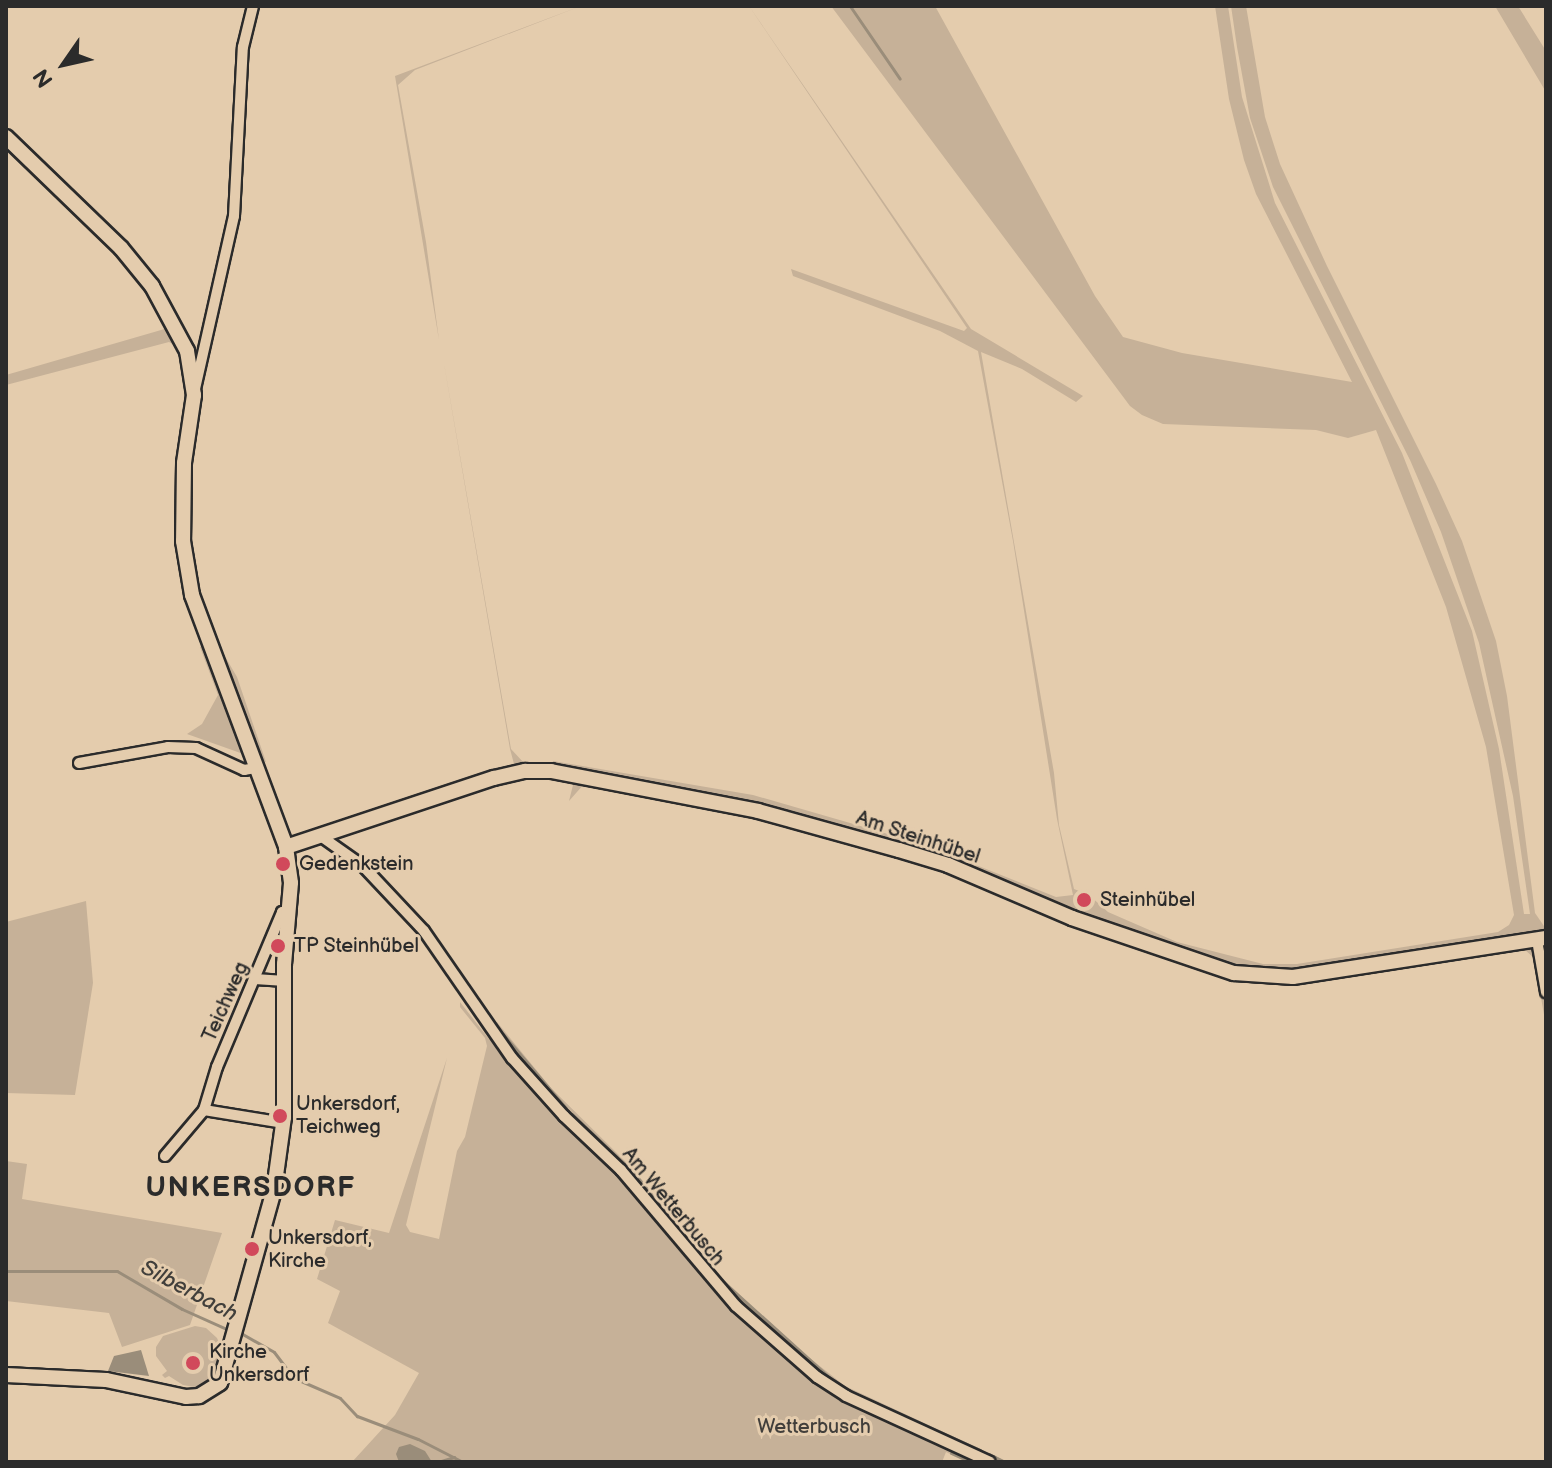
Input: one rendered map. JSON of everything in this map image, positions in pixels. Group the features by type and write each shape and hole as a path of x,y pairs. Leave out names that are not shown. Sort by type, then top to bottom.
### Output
{"street":[{"path":"6,1375 80,1377 186,1397 199,1396 222,1378 274,1190 284,1123 286,911 291,883 286,847 192,595 183,541 184,463 194,395 234,216 243,47 253,6"},
{"path":"6,137 121,248 152,286 187,351 194,395"},
{"path":"187,351 204,349"},
{"path":"79,763 168,747 196,748 244,770 254,762"},
{"name":"Am Steinhübel","path":"286,847 494,778 525,771 551,771 758,811 899,850 948,865 1072,918 1234,973 1293,977 1541,939"},
{"name":"Am Wetterbusch","path":"322,837 363,866 424,931 512,1058 564,1116 621,1170 736,1306 808,1370 846,1396 990,1462"},
{"name":"Teichweg","path":"165,1156 204,1110 217,1067 282,912 286,911"},
{"path":"1541,939 1546,992"},
{"path":"256,979 284,981"},
{"path":"204,1110 284,1123"}],"green space":[{"path":"581,6 415,70 398,85 426,242 439,340 395,76"},
{"path":"749,6 971,329 1083,396 1076,402 1022,369 981,352 1054,773 1059,825 1074,889 1089,895 1108,912 1177,942 1263,964 1297,964 1498,932 1509,925 1514,915 1486,747 1446,607 1376,430 1348,438 1316,430 1163,424 1130,406 831,6 935,6 1095,296 1123,337 1182,353 1352,382 1256,194 1244,160 1229,99 1215,6 1228,6 1242,97 1275,203 1402,453 1472,631 1499,749 1524,914 1530,914 1513,796 1479,643 1441,532 1410,460 1273,187 1250,118 1231,6 1246,6 1265,117 1280,164 1462,541 1496,641 1507,696 1535,913 1546,929 1546,1026 1534,958 1524,949 1307,983 1258,984 1193,968 958,874 750,815 584,784 569,801 574,781 551,775 553,761 753,795 926,845 1056,897 1073,895 1057,819 1013,541 978,351 940,331 793,276 791,269 964,331 967,328"},
{"path":"1495,6 1518,6 1546,51 1546,92"},
{"path":"168,328 176,346 169,342 6,385 6,375"},
{"path":"442,352 511,749 524,763 514,764 510,749"},
{"path":"216,641 237,677 266,762 187,734 202,724 218,695 200,647"},
{"path":"86,901 93,983 75,1095 6,1093 6,922"},
{"name":"Wetterbusch","path":"460,1002 489,1039 497,1022 551,1088 634,1170 715,1271 783,1337 845,1386 1008,1462 966,1462 946,1452 942,1462 352,1462 395,1415 419,1373 328,1323 340,1291 317,1279 335,1220 389,1233 447,1058 406,1225 410,1232 439,1239 457,1151 465,1137 487,1046 485,1038 460,1007"},
{"path":"6,1161 27,1164 22,1199 222,1233 190,1325 122,1347 109,1313 6,1301"},
{"path":"195,1326 206,1328 217,1338 223,1352 213,1379 200,1388 183,1385 169,1376 165,1378 162,1375 167,1371 156,1356 156,1347 163,1336"}],"shaded area":[{"path":"141,1350 149,1376 108,1371 114,1356"},
{"path":"410,1444 425,1451 432,1462 399,1462 396,1454 399,1447"}],"waterway":[{"path":"850,6 900,79"},
{"path":"480,1003 497,1026"},
{"path":"503,1034 566,1108"},
{"path":"572,1114 634,1173 660,1206"},
{"path":"666,1214 696,1251"},
{"name":"Silberbach","path":"6,1271 117,1271 182,1309 231,1331"},
{"path":"716,1275 829,1377 850,1391 980,1450"},
{"name":"Silberbach","path":"239,1332 274,1352 293,1377"},
{"name":"Silberbach","path":"294,1378 340,1398 357,1416 418,1439 463,1462"},
{"path":"951,1453 971,1462"},
{"path":"989,1454 1005,1462"},
{"path":"438,1462 454,1457"}],"place":[{"name":"Gedenkstein","path":"283,864"},
{"name":"Steinhübel","path":"1084,900"},
{"name":"TP Steinhübel","path":"278,946"},
{"name":"Unkersdorf, Teichweg","path":"280,1116"},
{"name":"Unkersdorf, Kirche","path":"252,1249"},
{"name":"Kirche Unkersdorf","path":"193,1363"}],"district":[{"name":"UNKERSDORF","path":"251,1188"}]}
